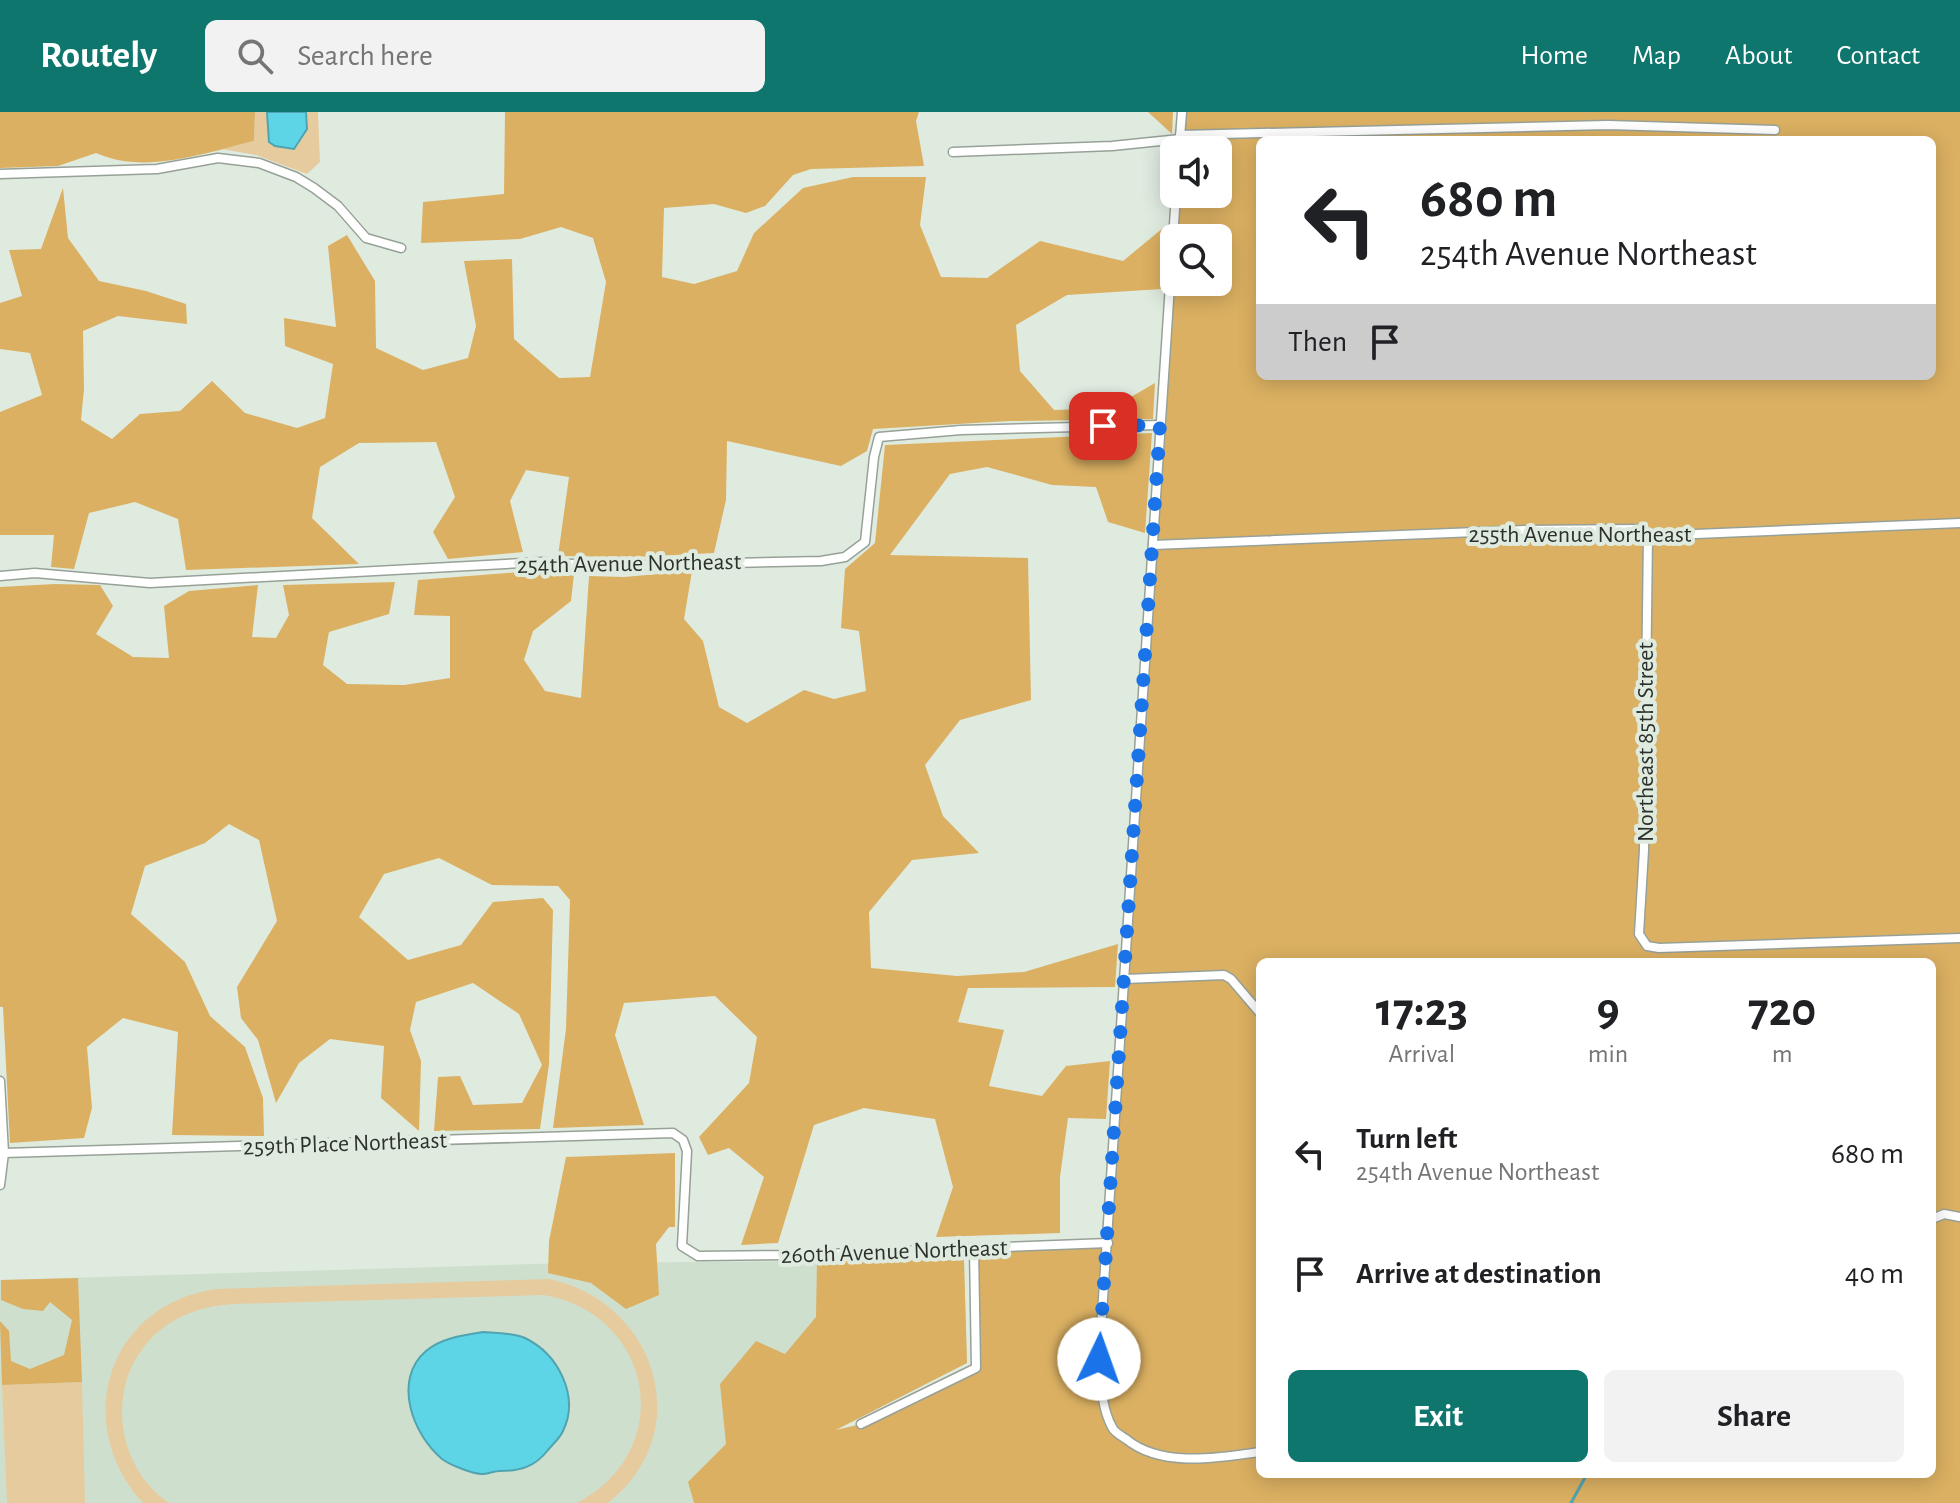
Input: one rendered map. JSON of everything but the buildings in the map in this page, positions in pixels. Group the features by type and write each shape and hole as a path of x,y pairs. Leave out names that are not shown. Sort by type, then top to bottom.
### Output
{"street":[{"path":"1180,136 1182,112"},
{"path":"1216,136 1608,125 1775,130"},
{"path":"953,152 1112,146 1160,140"},
{"path":"0,174 157,169 218,158 259,163 296,177 314,188 338,206 366,238 401,248"},
{"path":"1175,208 1099,1359 1103,1396 1112,1429 1134,1447 1169,1457 1215,1458 1256,1453"},
{"name":"254th Avenue Northeast","path":"0,576 35,573 150,583 541,562 603,566 821,561 845,557 865,542 879,437 961,430 1160,425"},
{"name":"255th Avenue Northeast","path":"1153,545 1526,530 1641,529 1648,536 1960,523"},
{"name":"Northeast 85th Street","path":"1648,536 1644,850 1639,934 1647,946 1705,947 1960,938"},
{"path":"1125,979 1224,975 1256,1008"},
{"path":"0,1081 4,1153 0,1185"},
{"name":"259th Place Northeast","path":"4,1153 673,1133 683,1140 687,1151 682,1246"},
{"path":"1936,1217 1944,1214 1960,1217"},
{"name":"260th Avenue Northeast","path":"682,1246 698,1256 1108,1243"},
{"path":"861,1424 976,1368 974,1248"}],"shaded area":[{"path":"0,112 255,112 254,141 175,160 134,162 96,153 58,166 0,168"},
{"path":"255,112 318,112 320,162 307,174 256,155 221,149 254,141"},
{"path":"505,112 919,112 916,121 924,166 811,169 793,175 765,206 746,213 714,204 664,208 662,277 694,284 737,271 754,233 803,188 853,177 926,177 920,225 941,277 987,278 1040,241 1123,261 1160,230 1160,289 1067,295 1016,325 1020,371 1054,410 1112,408 1155,383 1153,419 1009,421 873,429 867,451 841,466 727,441 726,500 714,553 636,557 558,556 569,477 526,470 510,501 523,552 448,559 433,532 455,497 436,442 359,443 320,467 312,518 359,564 186,570 178,519 135,502 89,513 74,569 51,567 54,535 0,535 0,412 42,395 30,353 0,349 0,303 22,296 9,250 41,249 63,188 68,238 99,281 186,304 187,324 118,316 83,331 81,420 112,439 140,414 180,411 212,381 245,413 297,428 325,418 333,364 285,346 284,318 336,327 328,246 347,235 375,281 376,348 423,370 468,358 476,326 464,261 512,259 514,339 559,378 590,377 606,282 593,238 561,227 520,239 421,243 423,202 504,194"},
{"path":"1148,112 1173,112 1172,134"},
{"path":"1182,112 1960,112 1960,1503 694,1503 688,1482 726,1444 720,1384 756,1341 785,1354 816,1317 817,1261 964,1260 967,1363 836,1430 861,1424 976,1368 974,1248 1108,1243 1169,296 1232,296 1232,224 1174,224 1175,208 1232,208 1232,136 1180,136"},
{"path":"1152,433 1145,533 1108,522 1096,487 1052,485 987,467 950,474 890,555 1028,558 1031,700 960,720 925,765 943,816 979,853 912,860 869,912 871,968 957,976 1024,972 1118,944 1115,987 968,988 958,1022 1004,1030 989,1086 1042,1096 1066,1066 1110,1061 1106,1119 1068,1118 1060,1177 1060,1233 936,1237 953,1187 935,1119 864,1108 814,1125 778,1243 741,1245 764,1177 729,1148 708,1155 699,1137 749,1083 757,1037 715,996 624,1003 615,1035 644,1125 553,1128 566,1029 570,900 558,886 492,885 439,858 384,874 359,917 408,960 461,945 493,902 543,898 553,910 549,1064 540,1129 434,1131 438,1077 460,1076 473,1105 522,1103 542,1065 519,1014 473,983 416,1002 410,1030 421,1061 419,1131 381,1098 384,1046 330,1039 299,1063 276,1103 258,1040 241,1018 237,987 277,921 259,840 229,824 205,843 145,866 131,914 185,962 210,1016 245,1047 263,1098 264,1136 172,1135 178,1032 123,1018 87,1047 92,1108 84,1138 10,1143 3,1007 0,1007 0,587 100,585 113,606 96,634 133,657 169,658 164,606 189,591 258,585 252,637 276,638 289,615 283,585 395,582 389,614 329,632 323,665 347,684 404,685 450,678 450,616 414,615 418,580 532,571 574,574 571,601 533,631 524,660 545,691 581,698 589,576 624,577 692,571 684,619 703,641 719,707 747,723 804,690 834,699 866,691 859,631 841,628 845,569 875,543 885,445"},
{"path":"675,1153 675,1227 669,1227 656,1244 659,1295 626,1309 591,1283 548,1273 549,1241 566,1157"},
{"path":"964,1260 967,1363 832,1431 737,1503 0,1503 0,1280 564,1263"},
{"path":"78,1278 82,1382 2,1385 0,1321 9,1331 11,1361 30,1369 64,1355 72,1320 50,1302 43,1311 23,1309 1,1300 1,1280"},
{"path":"549,1279 586,1292 616,1314 639,1341 653,1373 657,1407 652,1441 636,1474 608,1503 577,1503 609,1480 630,1451 640,1420 640,1387 630,1356 610,1329 581,1308 544,1295 233,1304 188,1314 171,1322 144,1346 131,1368 124,1392 122,1417 126,1441 135,1465 149,1486 169,1503 143,1503 121,1472 109,1438 106,1405 112,1372 126,1343 148,1318 179,1300 216,1289"},
{"path":"82,1382 85,1503 7,1503 2,1385"}],"water":[{"path":"267,112 306,112 307,129 294,149 269,142"},
{"path":"483,1332 516,1335 537,1345 556,1365 567,1390 568,1418 562,1434 543,1456 521,1469 482,1474 450,1464 422,1436 410,1407 410,1377 426,1351 446,1340"}],"waterway":[{"path":"1571,1503 1585,1478"}],"route":[{"path":"1099,1359 1160,425 1103,426"}]}
